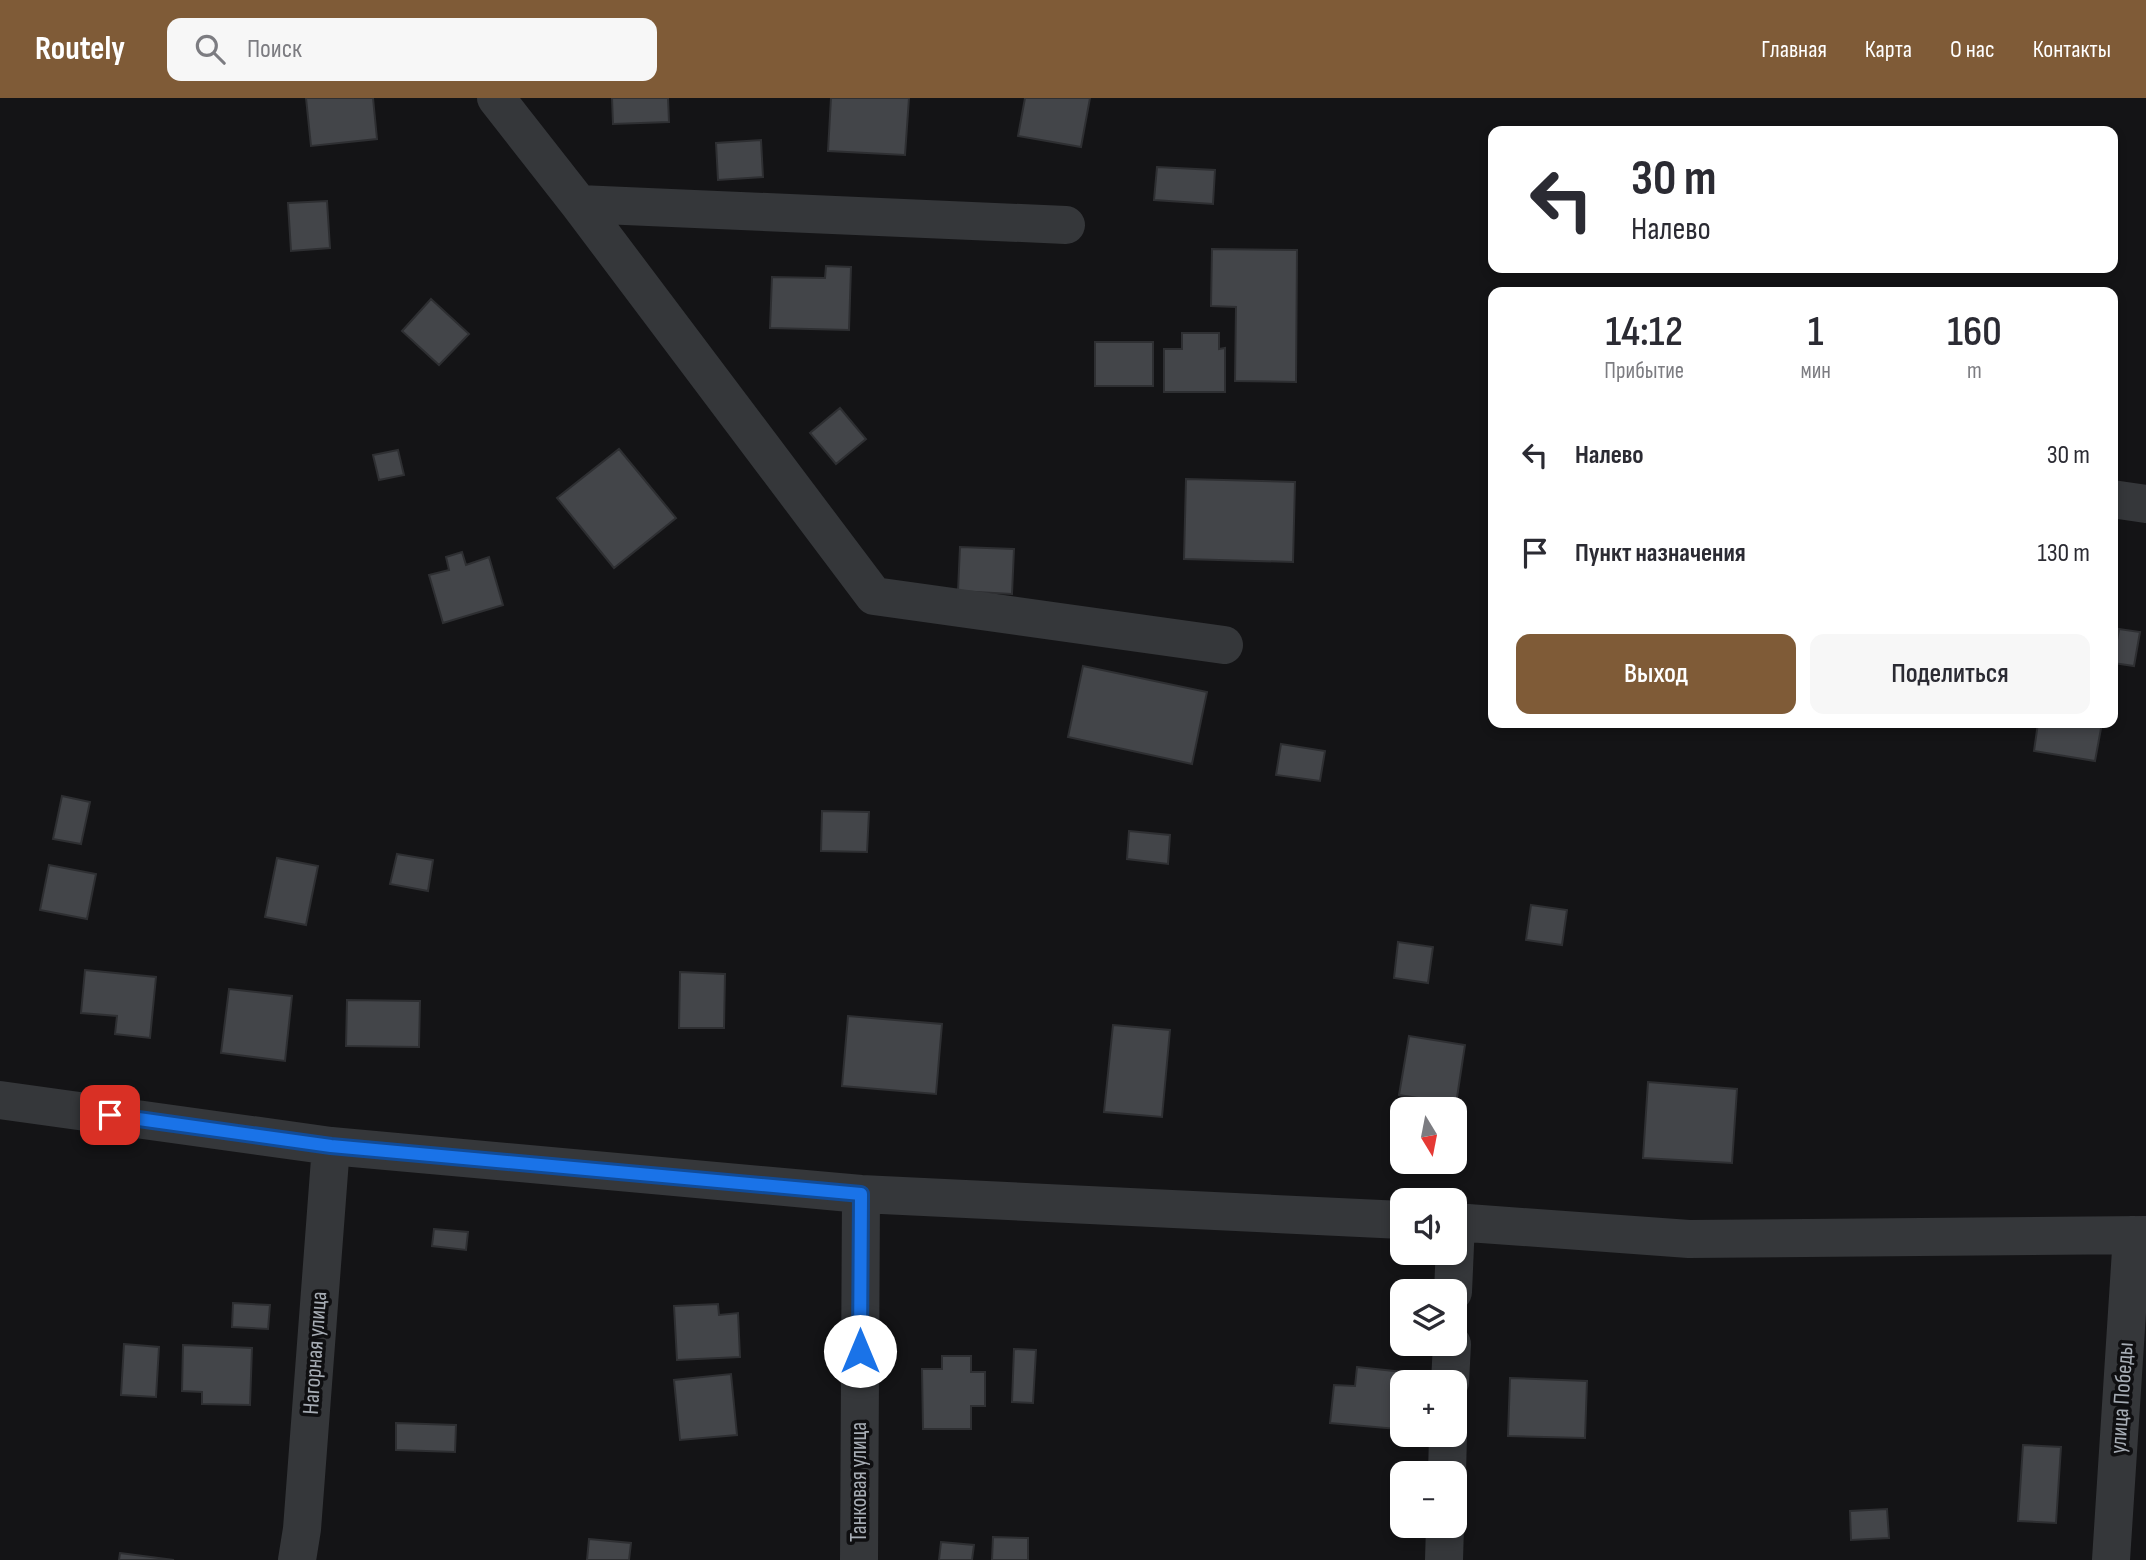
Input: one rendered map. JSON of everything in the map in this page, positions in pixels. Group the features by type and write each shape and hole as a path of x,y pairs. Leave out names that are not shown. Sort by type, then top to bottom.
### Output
{"street":[{"path":"496,98 874,596 1224,645"},
{"path":"579,204 1066,225"},
{"path":"2118,500 2146,504"},
{"path":"0,1100 331,1146 861,1194 1390,1219"},
{"name":"Нагорная улица","path":"297,1560 302,1529 331,1146"},
{"name":"Танковая улица","path":"859,1560 861,1194"},
{"path":"1467,1223 1689,1239 2139,1235"},
{"name":"улица Победы","path":"2111,1560 2139,1235"},
{"path":"1444,1560 1445,1538"}],"building":[{"path":"306,98 373,98 377,139 311,146"},
{"path":"612,98 668,98 669,122 613,124"},
{"path":"831,98 909,98 905,155 828,151"},
{"path":"1025,98 1090,98 1081,147 1018,136"},
{"path":"761,140 763,177 718,180 716,143"},
{"path":"1157,167 1215,170 1213,204 1154,200"},
{"path":"327,201 330,248 291,251 288,203"},
{"path":"1212,249 1297,250 1296,382 1235,381 1236,307 1211,306"},
{"path":"826,266 851,267 849,330 770,328 772,277 825,278"},
{"path":"431,299 469,334 439,365 402,331"},
{"path":"1182,333 1219,333 1219,349 1225,348 1225,392 1164,392 1164,349 1182,349"},
{"path":"1095,342 1153,342 1153,386 1095,386"},
{"path":"840,408 866,439 836,464 810,433"},
{"path":"619,449 676,518 614,568 557,498"},
{"path":"398,450 404,475 379,480 373,455"},
{"path":"1186,479 1295,482 1293,562 1184,559"},
{"path":"960,547 1014,549 1012,594 958,591"},
{"path":"462,552 466,565 489,557 503,605 443,623 429,575 449,570 446,557"},
{"path":"2119,629 2140,632 2134,666 2118,664"},
{"path":"1083,666 1207,692 1192,764 1068,737"},
{"path":"2037,728 2101,728 2095,761 2034,751"},
{"path":"1281,744 1325,751 1320,781 1276,775"},
{"path":"62,796 90,802 81,844 53,839"},
{"path":"822,811 869,812 867,852 821,851"},
{"path":"1129,831 1170,835 1168,864 1127,859"},
{"path":"397,854 433,860 428,891 390,884"},
{"path":"277,858 318,866 306,925 265,917"},
{"path":"49,865 96,874 87,919 40,910"},
{"path":"1531,905 1567,910 1562,945 1526,940"},
{"path":"1398,942 1433,947 1428,983 1394,978"},
{"path":"85,970 156,977 150,1038 115,1034 117,1016 81,1013"},
{"path":"680,972 725,974 724,1028 679,1028"},
{"path":"229,989 292,996 285,1061 221,1053"},
{"path":"347,1000 420,1001 419,1047 346,1046"},
{"path":"848,1016 942,1024 936,1094 842,1086"},
{"path":"1113,1025 1170,1030 1162,1117 1104,1112"},
{"path":"1409,1036 1465,1045 1457,1097 1399,1095"},
{"path":"1648,1082 1737,1089 1732,1163 1643,1158"},
{"path":"434,1229 468,1232 466,1250 432,1246"},
{"path":"233,1303 270,1305 268,1329 232,1327"},
{"path":"718,1304 719,1315 738,1313 740,1357 677,1360 674,1306"},
{"path":"124,1344 159,1347 156,1397 121,1395"},
{"path":"183,1345 252,1348 250,1405 202,1404 202,1392 182,1391"},
{"path":"1014,1349 1036,1350 1033,1403 1012,1402"},
{"path":"942,1356 971,1356 971,1372 985,1372 985,1406 971,1406 971,1429 923,1429 922,1369 942,1369"},
{"path":"1357,1367 1390,1371 1390,1428 1330,1423 1334,1385 1355,1386"},
{"path":"731,1374 737,1435 680,1440 674,1380"},
{"path":"1510,1378 1587,1381 1585,1438 1508,1436"},
{"path":"396,1423 456,1425 455,1452 396,1450"},
{"path":"2023,1445 2061,1447 2056,1523 2018,1521"},
{"path":"1887,1509 1889,1538 1851,1540 1850,1511"},
{"path":"993,1537 1028,1538 1028,1560 992,1560"},
{"path":"589,1539 631,1543 629,1560 587,1560"},
{"path":"941,1542 974,1545 972,1560 939,1560"},
{"path":"120,1553 174,1560 119,1560"}],"route":[{"path":"110,1115 331,1146 861,1194 860,1351"}]}
